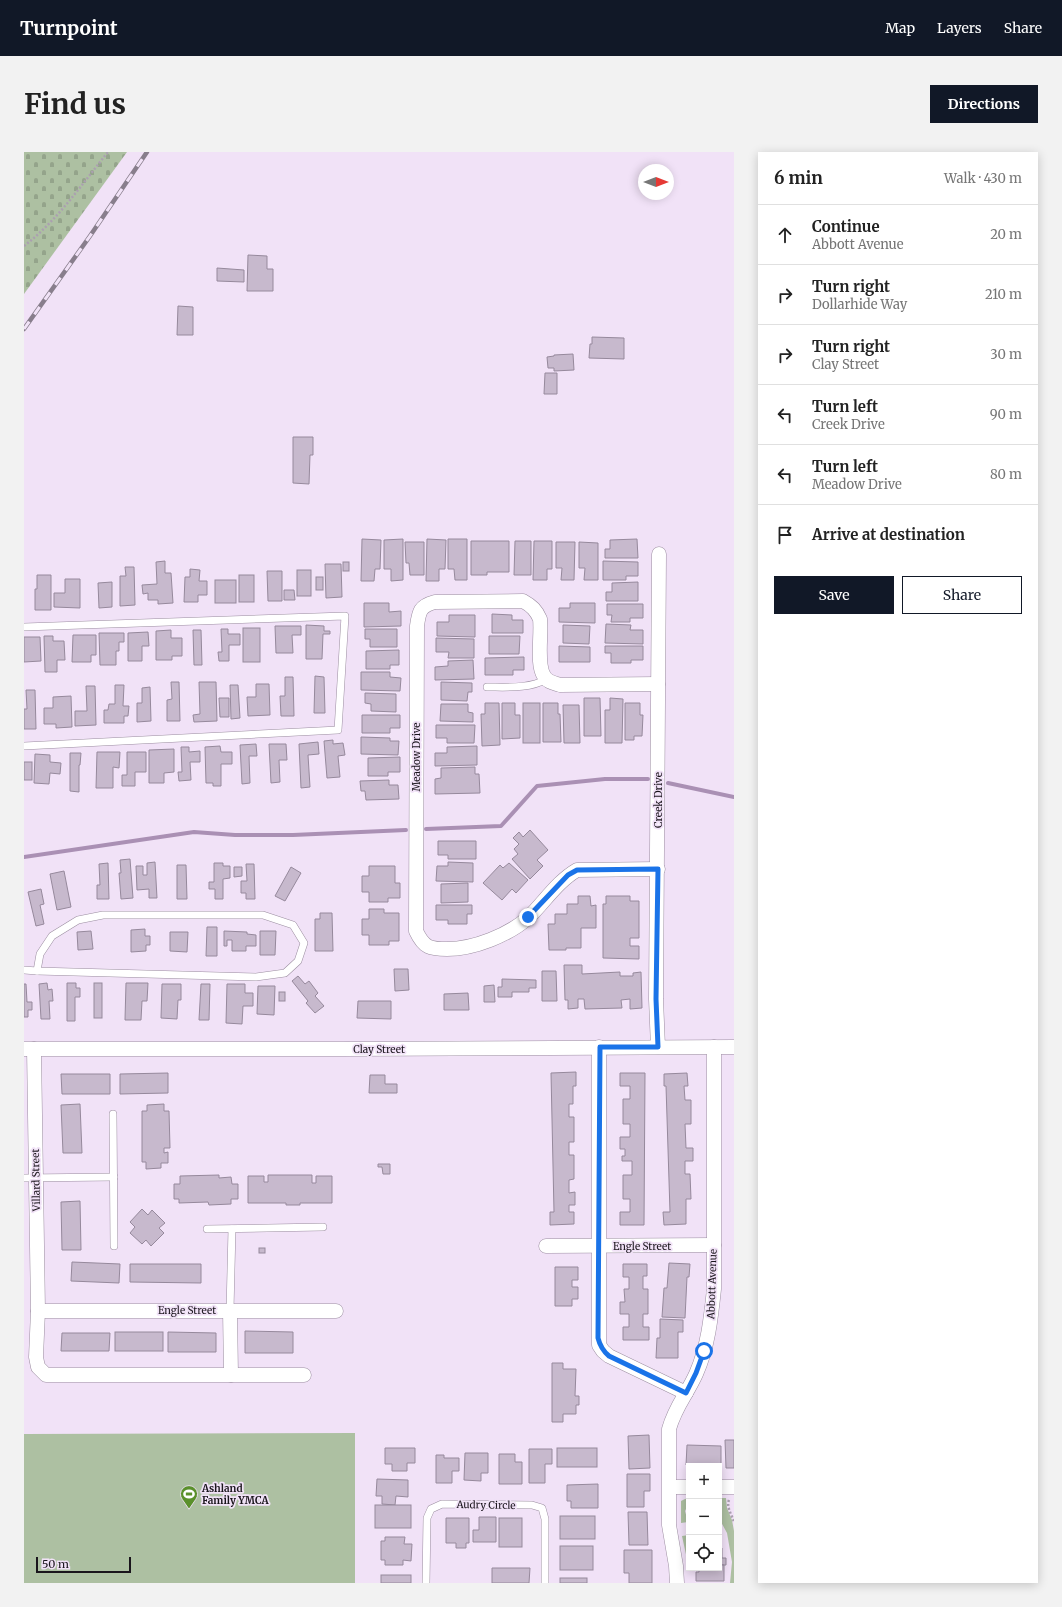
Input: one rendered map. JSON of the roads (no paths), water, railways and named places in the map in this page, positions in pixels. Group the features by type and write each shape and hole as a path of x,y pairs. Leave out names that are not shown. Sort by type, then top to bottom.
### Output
{"street":[{"name":"Creek Drive","path":"658,1047 656,999 659,554"},
{"name":"Meadow Drive","path":"547,679 544,676 540,664 540,619 537,612 523,601 435,602 428,604 418,613 416,932 420,940 426,946 435,949 453,949 480,943 503,935 528,917 568,875 577,870 658,869"},
{"path":"547,679 551,683 560,685 658,684"},
{"path":"600,1047 598,1338 603,1351 609,1356 686,1393"},
{"name":"Abbott Avenue","path":"677,1583 676,1566 669,1525 669,1429 673,1415 686,1393 702,1358 711,1320 714,1289 714,1047"},
{"name":"Clay Street","path":"29,1049 734,1047"},
{"name":"Villard Street","path":"29,1049 30,1178 38,1311 36,1357 38,1367 46,1375 304,1375"},
{"name":"Engle Street","path":"546,1246 714,1245"},
{"path":"230,1310 231,1375"},
{"name":"Engle Street","path":"38,1311 336,1310"},
{"path":"670,1487 686,1487"},
{"path":"722,1488 732,1493"}],"lane":[{"path":"24,627 345,616 338,730 24,746"},
{"path":"487,687 526,686 538,684 547,679"},
{"path":"24,970 37,971 256,977 285,973 298,961 304,943 293,925 263,915 103,915 78,920 52,936 40,954 37,971"},
{"path":"113,1114 114,1246"},
{"path":"30,1178 114,1177"},
{"path":"207,1229 323,1227"},
{"path":"230,1310 232,1229"},
{"name":"Audry Circle","path":"426,1583 427,1518 431,1509 442,1504 532,1505 542,1508 545,1518 545,1583"}],"waterway":[{"path":"426,829 501,826 537,786 605,779 648,779"},
{"path":"668,783 734,797"},
{"path":"24,857 194,832 235,835 293,835 406,830"}],"railway":[{"path":"24,329 147,152"}],"place":[{"name":"Ashland Family YMCA","path":"189,1509"}]}
